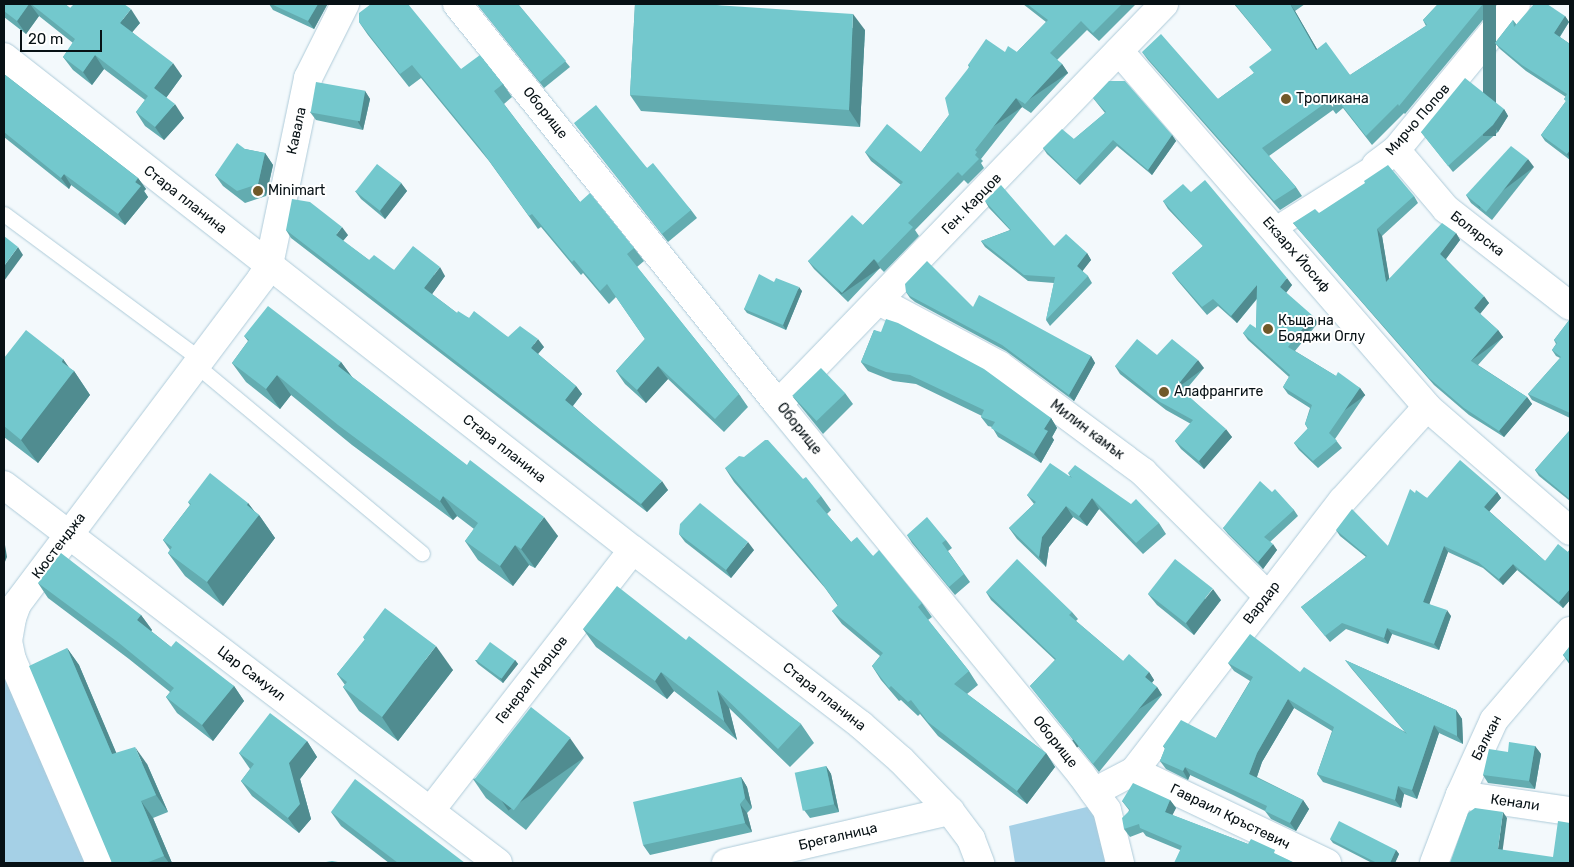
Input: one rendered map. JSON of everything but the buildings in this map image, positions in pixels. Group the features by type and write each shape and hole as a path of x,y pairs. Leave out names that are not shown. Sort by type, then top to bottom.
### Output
{"street":[{"name":"Кавала","path":"269,265 308,78 345,4"},
{"name":"Оборище","path":"457,4 778,404 1094,792 1106,810 1120,863"},
{"name":"Ген. Карцов","path":"778,404 1164,4"},
{"name":"Мирчо Попов","path":"1274,229 1386,158 1516,4"},
{"name":"Екзарх Йосиф","path":"1118,52 1274,229 1426,407 1570,531"},
{"name":"Стара планина","path":"4,57 633,550 861,725 901,760 950,811 971,839 980,863"},
{"name":"Болярска","path":"1386,158 1446,209 1570,306"},
{"name":"Кюстенджа","path":"100,863 8,657 8,632 17,604 261,279 269,265"},
{"name":"Милин камък","path":"879,301 998,366 1143,472 1268,596"},
{"name":"Вардар","path":"1094,792 1134,771 1343,500 1426,407"},
{"name":"Цар Самуил","path":"4,486 498,863"},
{"name":"Генерал Карцов","path":"430,810 633,550"},
{"name":"Балкан","path":"1434,863 1460,795 1494,720 1570,631"},
{"name":"Гавраил Кръстевич","path":"1134,771 1327,863"},
{"name":"Кенали","path":"1460,795 1570,811"},
{"name":"Брегалница","path":"726,863 950,811"}],"lane":[{"path":"4,214 198,362 422,553"}],"shaded area":[{"path":"4,654 100,863 4,863"},
{"path":"1091,806 1111,863 1015,863 1009,826"}],"place":[{"name":"Тропикана","path":"1286,99"},
{"name":"Minimart","path":"258,191"},
{"name":"Къща на Бояджи Оглу","path":"1268,329"},
{"name":"Алафрангите","path":"1164,392"}]}
